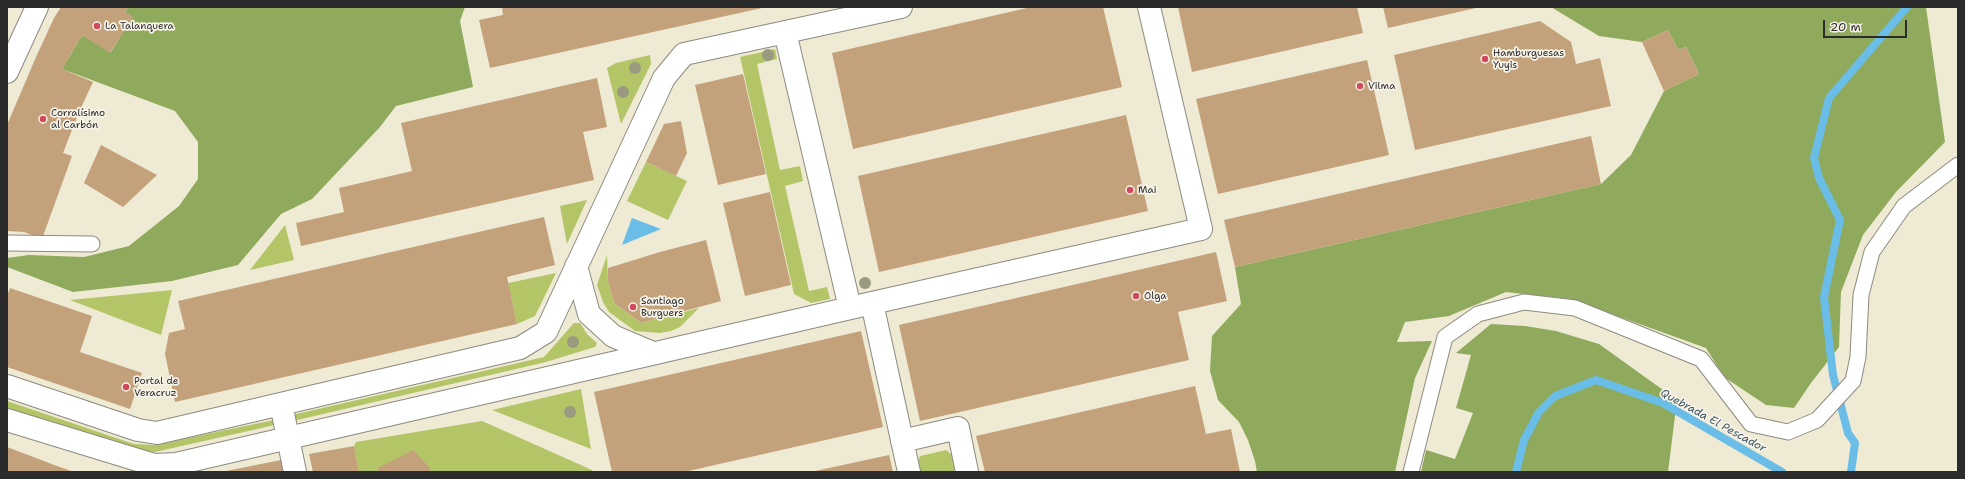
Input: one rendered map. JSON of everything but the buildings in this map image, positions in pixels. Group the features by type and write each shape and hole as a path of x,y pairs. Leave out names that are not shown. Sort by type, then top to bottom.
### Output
{"street":[{"path":"7,72 36,7"},
{"path":"7,386 138,430 157,433 520,348 546,332 664,78 684,54 901,7"},
{"path":"7,420 154,465 176,464 653,353 1201,229 1170,91 1149,7"},
{"path":"784,32 850,308"},
{"path":"576,266 589,314 613,336 653,353"},
{"path":"872,303 909,472"},
{"path":"281,404 295,472"},
{"path":"902,441 958,428 967,472"}],"lane":[{"path":"1410,472 1445,337 1478,314 1524,302 1575,308 1701,359 1751,424 1788,432 1817,420 1853,381 1858,356 1861,295 1872,252 1904,206 1958,165"},
{"path":"7,243 92,244"}],"green space":[{"path":"128,7 465,7 460,21 473,87 396,106 380,127 312,199 281,214 238,265 172,281 73,292 7,267 7,258 29,255 84,257 129,246 179,206 198,179 198,142 175,111 62,69 82,35 111,52 132,17 125,12"},
{"path":"1551,7 1926,7 1945,142 1896,192 1863,235 1841,292 1839,347 1794,408 1766,405 1724,377 1706,348 1570,299 1506,292 1449,316 1405,322 1397,342 1432,341 1415,378 1395,472 1257,472 1248,440 1239,422 1218,400 1210,371 1212,336 1241,304 1235,267 1601,184 1631,155 1664,91 1699,74 1686,47 1678,50 1668,30 1642,42 1599,36"},
{"path":"775,49 777,59 757,64 780,170 800,166 803,181 785,186 809,291 827,287 830,299 811,303 794,294 740,57"},
{"path":"650,55 651,64 621,124 607,68 616,63"},
{"path":"646,162 687,181 668,220 627,201"},
{"path":"587,200 567,244 560,206"},
{"path":"285,225 294,260 250,270"},
{"path":"607,255 608,281 614,303 641,323 699,308 680,327 671,331 660,333 635,331 609,312 603,302 597,285"},
{"path":"556,273 535,316 517,324 508,283"},
{"path":"172,290 161,335 70,300"},
{"path":"574,323 580,323 587,334 597,343 595,347 546,362 293,421 292,415 544,357"},
{"path":"1491,324 1525,326 1556,331 1599,344 1677,400 1668,472 1421,472 1426,450 1455,459 1473,413 1456,408 1471,355 1456,353"},
{"path":"581,389 591,449 492,410"},
{"path":"7,401 134,444 154,445 274,420 275,425 155,452 133,450 7,408"},
{"path":"482,421 592,470 593,472 359,472 354,446 356,442"},
{"path":"946,450 952,455 956,472 918,472 916,464 920,456"}],"water":[{"path":"632,218 661,229 622,245"}],"waterway":[{"name":"Quebrada El Pescador","path":"1851,472 1855,443 1848,433 1833,375 1824,297 1840,220 1819,178 1814,158 1829,98 1907,7"},
{"name":"Quebrada El Pescador","path":"1516,472 1524,440 1539,412 1555,396 1596,380 1663,403 1782,472"}],"place":[{"name":"La Talanquera","path":"97,26"},
{"name":"Hamburguesas Yuyis","path":"1485,59"},
{"name":"Vilma","path":"1360,86"},
{"name":"Corralísimo al Carbón","path":"43,119"},
{"name":"Mai","path":"1130,190"},
{"name":"Olga","path":"1136,296"},
{"name":"Santiago Burguers","path":"633,307"},
{"name":"Portal de Veracruz","path":"126,387"}]}
